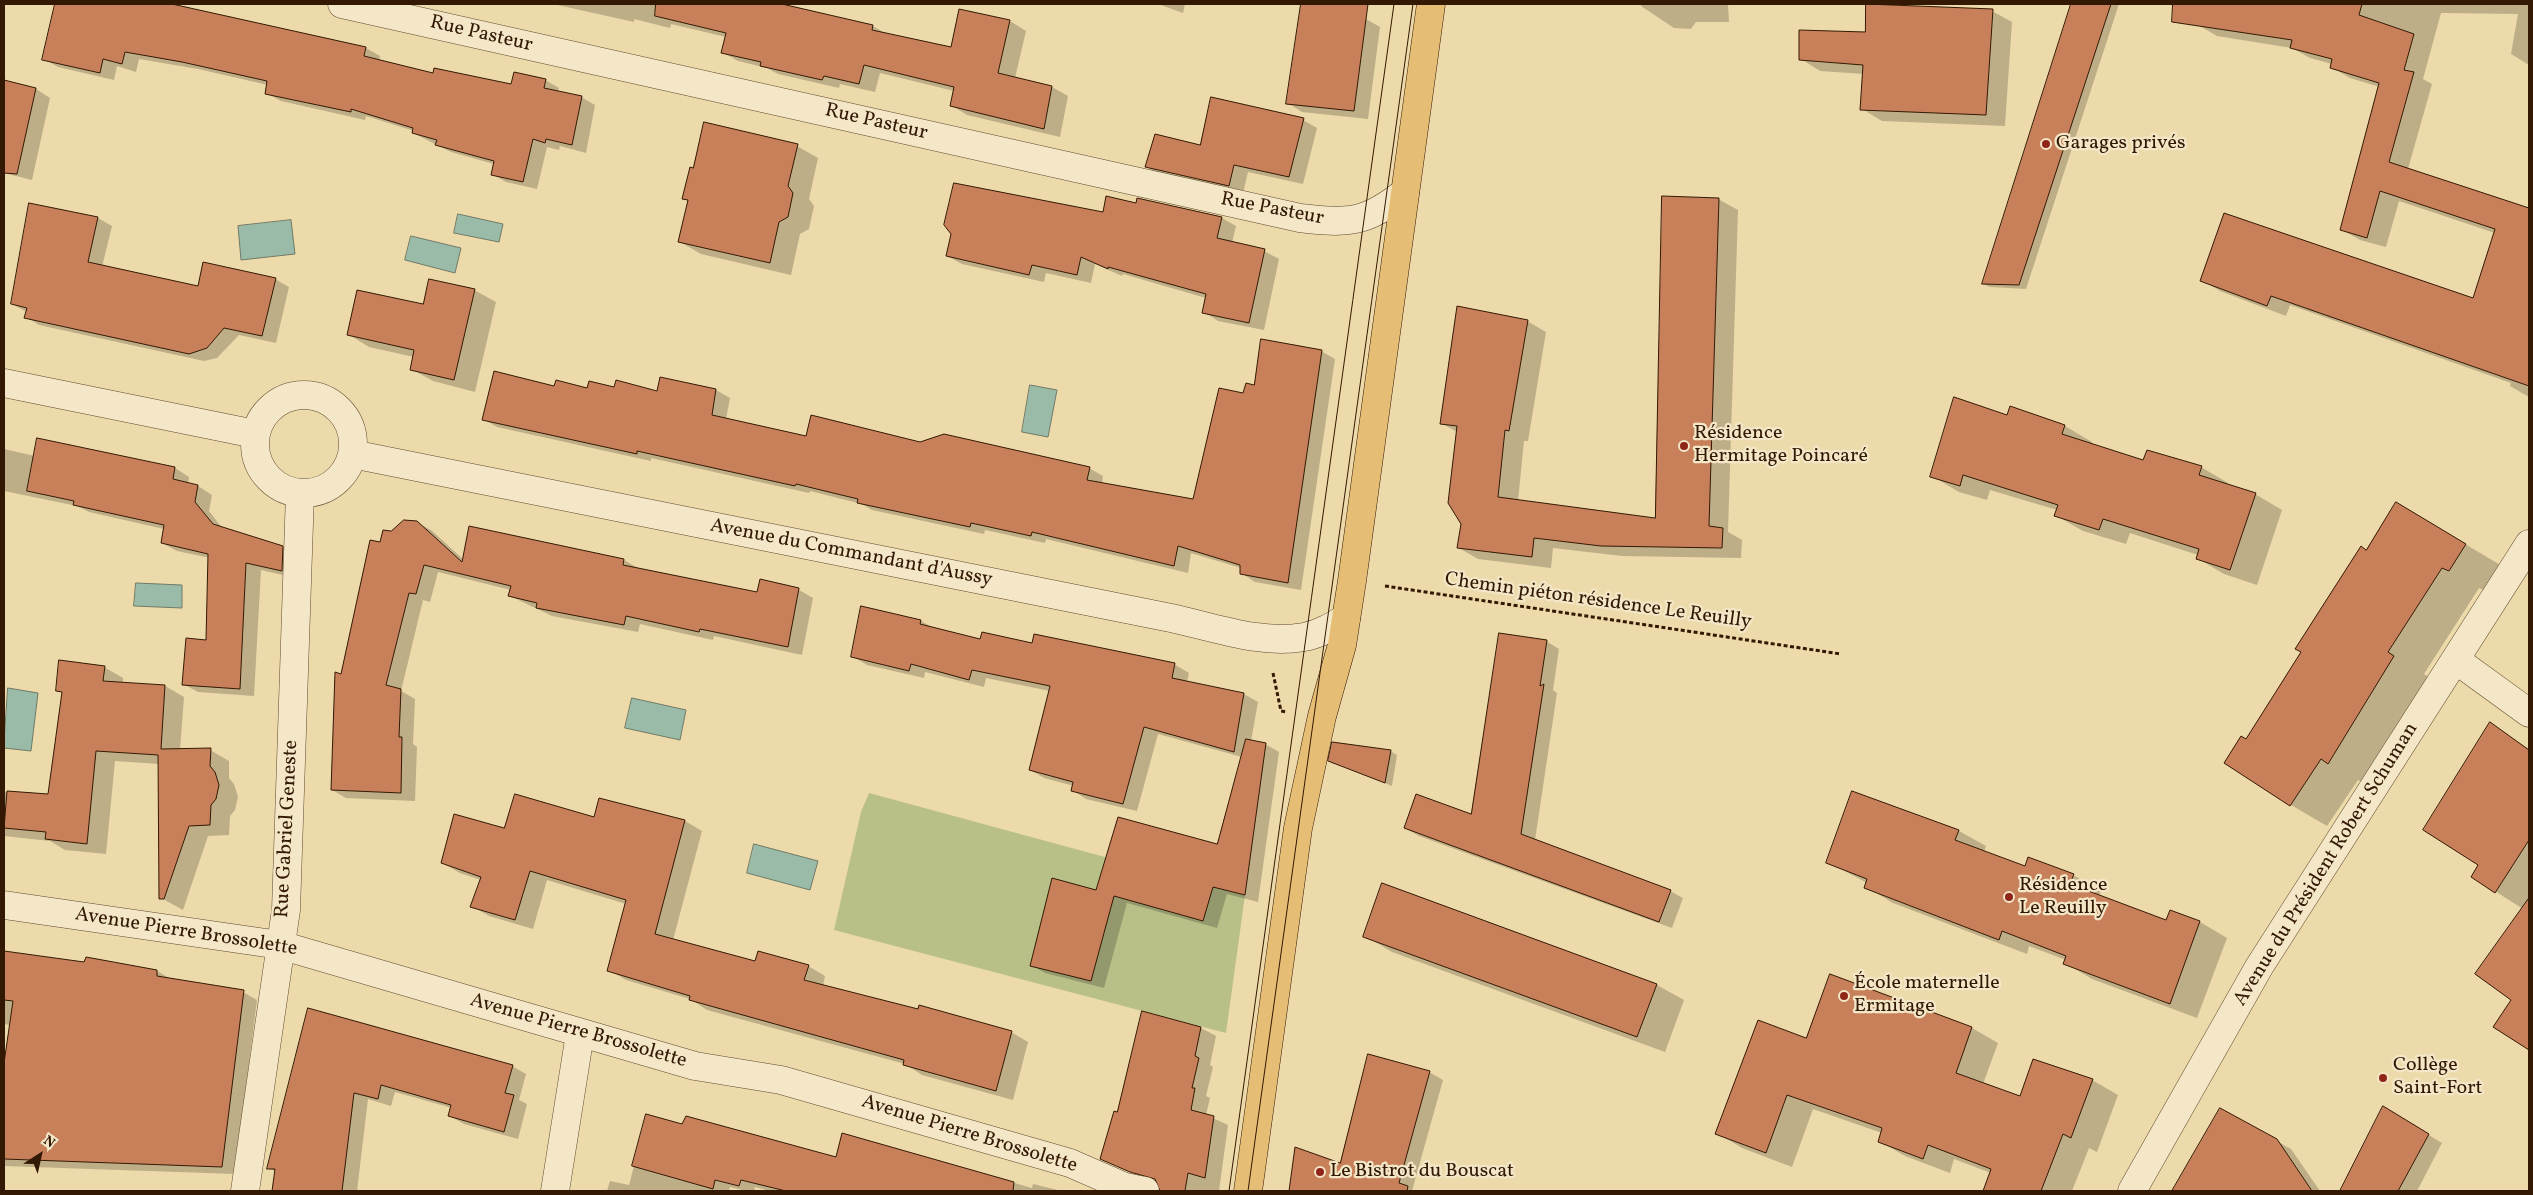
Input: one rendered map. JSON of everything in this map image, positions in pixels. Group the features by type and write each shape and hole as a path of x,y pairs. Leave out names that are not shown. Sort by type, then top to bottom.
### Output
{"main road":[{"path":"1244,1186 1298,828 1322,716 1342,645 1432,4"}],"street":[{"name":"Rue Pasteur","path":"342,4 1261,210 1320,221 1364,219 1384,209 1405,192"},
{"path":"4,383 255,434"},
{"path":"304,394 321,398 336,407 347,420 353,436 352,454 348,467 339,479 328,488 300,494 284,490 260,467 254,451 255,434 261,418 273,405 288,397 304,394"},
{"name":"Avenue du Commandant d'Aussy","path":"352,454 1171,618 1241,634 1271,638 1306,637 1326,630 1346,618"},
{"name":"Rue Gabriel Geneste","path":"245,1191 286,910 300,494"},
{"name":"Avenue du Président Robert Schuman","path":"2132,1191 2260,968 2529,544"},
{"path":"2456,660 2529,713"},
{"name":"Avenue Pierre Brossolette","path":"4,905 280,945 695,1066 781,1080 1070,1163 1125,1187 1145,1191"},
{"path":"555,1191 580,1034"}],"path":[{"name":"Chemin piéton résidence Le Reuilly","path":"1352,581 1841,654"},
{"path":"1271,638 1270,656 1281,711 1322,716"}],"green space":[{"path":"869,793 1245,895 1226,1033 834,930 861,812"}],"shaded area":[{"path":"458,214 503,224 499,242 454,233"},
{"path":"291,220 295,254 241,260 238,226"},
{"path":"411,236 461,248 455,273 405,260"},
{"path":"1030,385 1057,390 1048,437 1022,432"},
{"path":"136,583 182,585 182,608 134,606"},
{"path":"8,688 38,693 31,751 4,748"},
{"path":"632,698 686,710 680,740 625,728"},
{"path":"754,844 818,861 810,890 747,873"}],"building":[{"path":"55,4 172,4 366,47 364,56 433,73 434,68 511,84 514,72 546,79 544,88 582,96 572,145 546,139 545,143 533,139 523,182 491,175 494,161 435,145 437,140 412,133 413,128 351,109 351,112 265,94 267,81 182,62 125,52 122,64 103,59 100,73 42,60"},
{"path":"656,4 782,4 873,25 872,30 951,47 959,9 1010,20 998,73 1052,86 1044,129 950,106 954,87 864,65 859,84 824,76 822,80 760,66 761,62 721,53 726,33 655,16"},
{"path":"1301,4 1368,4 1354,111 1286,104"},
{"path":"1866,4 1993,9 1986,115 1860,110 1863,65 1799,60 1799,30 1865,32"},
{"name":"Garages privés","path":"2071,4 2111,4 2019,285 1982,284"},
{"path":"2173,4 2362,4 2359,15 2414,34 2404,70 2414,72 2389,162 2529,208 2529,386 2271,296 2267,306 2200,281 2224,213 2473,298 2495,229 2380,191 2367,238 2340,230 2379,83 2330,68 2332,59 2290,48 2292,40 2172,22"},
{"path":"4,80 36,88 17,174 4,173"},
{"path":"1211,97 1304,118 1289,177 1234,165 1229,186 1145,167 1155,134 1200,145"},
{"path":"704,122 798,144 788,186 793,193 788,217 779,222 770,263 678,242 688,200 682,199 690,167 693,168"},
{"path":"954,183 1103,212 1106,196 1136,203 1137,198 1222,217 1217,238 1265,249 1249,323 1202,313 1206,294 1108,267 1108,269 1081,257 1077,275 1032,265 1029,275 946,256 951,234 944,225"},
{"path":"1662,196 1719,198 1709,526 1723,528 1722,548 1601,546 1534,538 1532,557 1457,548 1461,524 1448,503 1457,426 1440,424 1457,306 1528,320 1509,431 1505,430 1498,497 1655,518"},
{"path":"29,203 98,217 88,262 198,286 203,262 276,278 262,336 224,328 207,348 189,354 24,318 27,308 11,304"},
{"path":"429,279 475,289 454,380 410,370 414,350 347,335 357,290 423,304"},
{"path":"1261,339 1322,350 1288,583 1240,574 1240,565 1178,546 1174,566 1032,532 1031,536 971,523 970,527 857,503 858,499 796,484 795,486 637,451 637,454 482,420 494,371 554,386 556,380 587,388 589,381 614,387 616,380 657,391 660,377 716,389 712,415 806,436 811,415 920,442 944,434 1090,467 1087,480 1193,499 1219,388 1243,393 1246,383 1254,385"},
{"path":"1954,397 2007,415 2010,406 2065,425 2062,434 2143,460 2147,450 2202,466 2199,475 2256,493 2230,570 2196,559 2199,549 2103,519 2099,530 2054,516 2058,505 1963,475 1960,486 1930,477"},
{"path":"37,438 175,467 173,479 198,485 195,502 213,524 283,546 282,571 246,563 240,689 182,685 186,638 206,640 208,554 161,543 164,525 73,505 74,501 27,491"},
{"path":"2396,502 2466,544 2449,571 2442,568 2388,652 2394,656 2328,764 2321,759 2290,806 2224,763 2241,736 2246,739 2301,652 2295,649 2361,546 2366,550"},
{"path":"404,520 417,521 462,562 469,526 624,559 623,565 757,592 760,579 799,588 788,647 700,629 699,632 626,616 624,625 536,608 537,603 508,596 511,586 424,565 416,594 409,593 386,685 401,689 399,737 402,737 401,793 331,790 335,672 341,674 370,540 380,542 383,530 391,531"},
{"path":"861,606 921,620 920,624 980,639 982,632 1032,643 1034,634 1175,663 1172,678 1244,693 1234,752 1144,727 1123,804 1071,791 1073,782 1029,770 1050,686 972,670 969,680 911,664 909,671 851,657"},
{"path":"1499,633 1547,640 1540,686 1544,684 1521,834 1671,890 1659,922 1404,828 1416,794 1471,814"},
{"path":"59,660 105,666 103,681 165,685 161,749 211,748 210,766 215,772 219,785 216,799 211,805 210,825 189,826 164,899 159,899 158,755 96,751 87,844 45,839 46,832 4,828 7,791 48,794 62,692 56,691"},
{"path":"2490,722 2529,750 2529,840 2495,893 2471,877 2478,865 2423,830"},
{"path":"1246,739 1266,743 1245,895 1213,887 1203,921 1114,896 1091,981 1030,966 1052,878 1096,890 1118,817 1217,844"},
{"path":"1332,742 1391,750 1385,783 1328,761"},
{"name":"Résidence Le Reuilly","path":"1852,791 1959,830 1955,840 2025,866 2028,857 2074,874 2070,884 2166,920 2170,910 2200,921 2170,1004 2063,964 2066,956 2002,931 1999,940 1864,888 1867,879 1826,863"},
{"path":"515,794 594,817 599,798 685,820 655,934 755,961 758,951 809,965 804,980 918,1009 919,1005 1012,1031 996,1091 903,1065 904,1060 689,1000 690,996 607,971 626,900 530,871 515,920 470,907 481,877 441,863 454,814 504,828"},
{"path":"1382,883 1657,984 1637,1037 1363,937"},
{"path":"2529,898 2529,1050 2493,1027 2511,1000 2475,974"},
{"path":"4,951 84,962 86,957 157,970 157,976 244,990 222,1167 4,1159 4,1063 13,1001 4,1000"},
{"path":"1830,974 1972,1027 1956,1073 2020,1096 2033,1059 2093,1079 2071,1138 2063,1134 2041,1191 1983,1191 1991,1169 1928,1145 1923,1159 1878,1142 1882,1128 1787,1095 1766,1153 1715,1134 1758,1020 1806,1038"},
{"path":"308,1008 513,1065 505,1093 514,1095 504,1132 448,1116 451,1105 381,1085 378,1099 354,1093 342,1191 272,1191 275,1169 267,1169"},
{"path":"1142,1011 1201,1027 1195,1056 1199,1058 1192,1088 1195,1088 1191,1110 1214,1116 1205,1178 1188,1173 1185,1191 1160,1191 1155,1179 1130,1172 1100,1159 1114,1111 1117,1112"},
{"path":"1368,1054 1430,1071 1399,1183 1408,1186 1407,1191 1289,1191 1295,1147 1340,1163"},
{"path":"2383,1106 2429,1134 2398,1191 2340,1191"},
{"path":"2220,1108 2277,1139 2312,1191 2172,1191"},
{"path":"646,1114 682,1124 686,1116 836,1157 842,1133 1014,1182 1013,1191 786,1191 741,1180 739,1186 715,1180 713,1189 632,1166"}],"tram line":[{"path":"1229,1191 1394,4"},
{"path":"1248,1191 1413,4"}],"place":[{"name":"Garages privés","path":"2046,144"},
{"name":"Résidence Hermitage Poincaré","path":"1684,446"},
{"name":"Résidence Le Reuilly","path":"2009,897"},
{"name":"École maternelle Ermitage","path":"1844,996"},
{"name":"Collège Saint-Fort","path":"2383,1078"},
{"name":"Le Bistrot du Bouscat","path":"1320,1172"}]}
